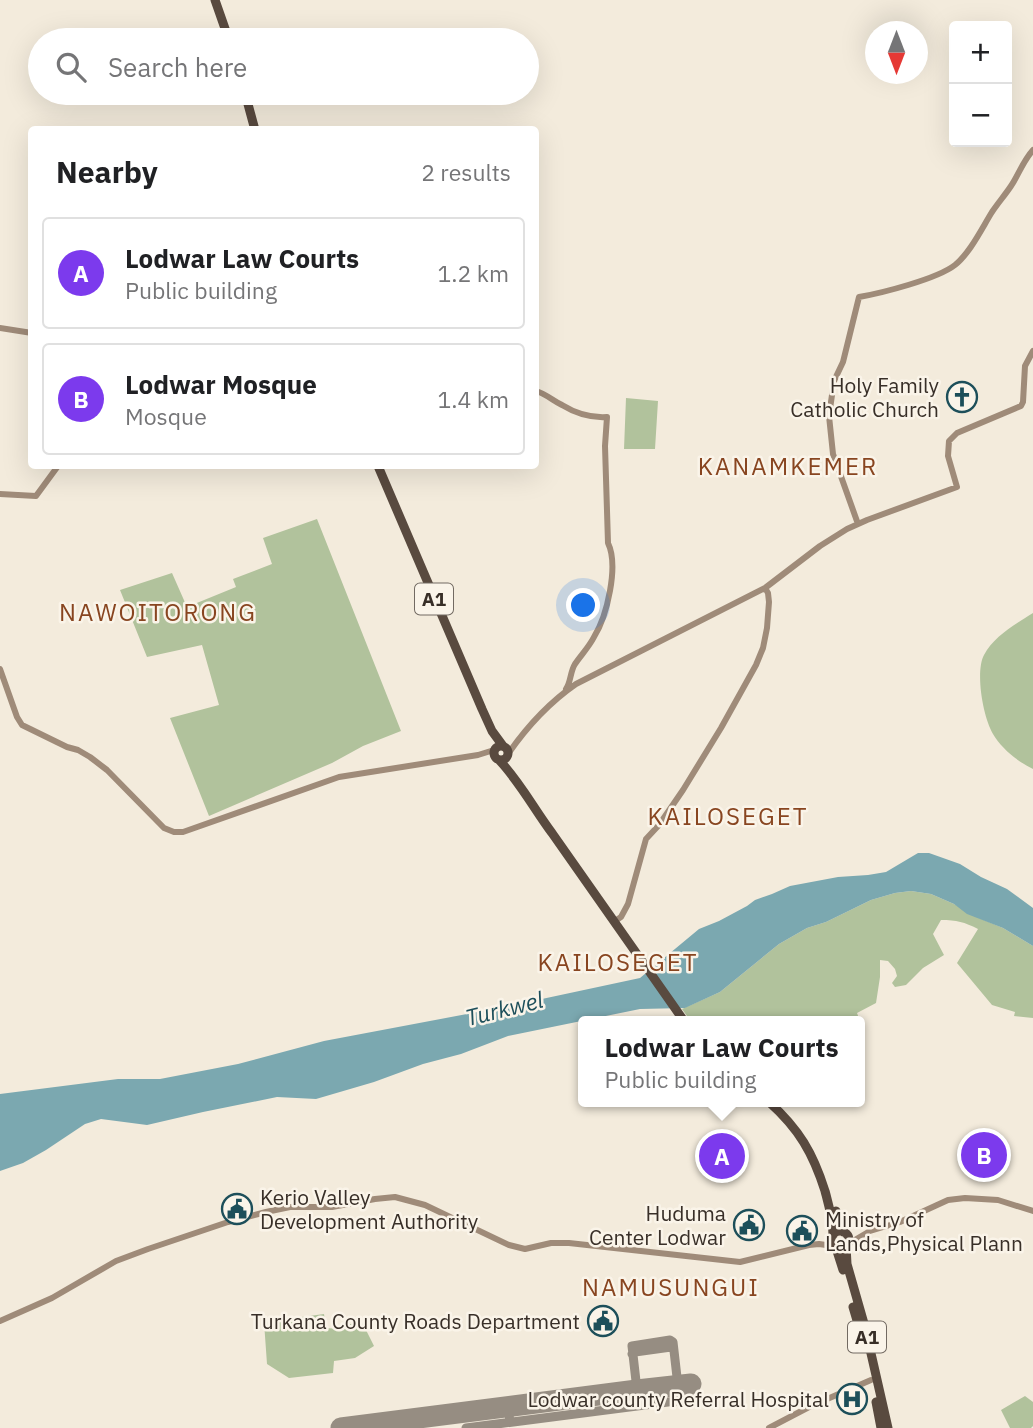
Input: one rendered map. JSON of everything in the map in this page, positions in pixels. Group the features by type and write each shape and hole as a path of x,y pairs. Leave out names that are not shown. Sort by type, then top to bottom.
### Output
{"highway":[{"path":"215,0 225,28"},
{"path":"248,105 254,126"},
{"name":"A1","path":"379,469 511,773 680,1016"},
{"name":"A1","path":"774,1107 794,1127 814,1161 833,1218 833,1241 864,1345 881,1428"},
{"name":"A1","path":"781,1107 799,1124 816,1152 848,1238 847,1264 865,1327 888,1428"},
{"path":"844,1233 837,1231 833,1241 841,1249 847,1245"}],"street":[{"path":"858,524 833,454 829,416 834,381 842,362 859,297 878,294 921,280 955,264 1012,185 1033,150"},
{"path":"0,328 28,332"},
{"path":"0,669 22,725 78,750 99,764 111,779 164,828 178,833 340,777 501,752 516,743 576,684 765,588 820,546 858,524 957,487 949,459 949,441 959,432 1022,405 1025,366 1033,351"},
{"path":"539,392 576,412 607,416 605,446 608,543 613,559 606,611 595,637 574,666 569,685 562,695"},
{"path":"0,494 36,496 56,469"},
{"path":"615,921 621,917 628,904 646,839 683,790 756,665 767,628 769,602 765,588"},
{"path":"0,1321 52,1298 116,1261 200,1231 276,1209 304,1206 339,1207 387,1197 425,1205 509,1245 525,1248 551,1242 569,1243 740,1262 833,1241"},
{"path":"847,1245 870,1231 905,1220 948,1200 984,1198 1030,1209"},
{"path":"844,1233 862,1235"},
{"path":"769,1428 871,1380"}],"green space":[{"path":"626,398 658,401 655,449 624,449"},
{"path":"317,519 401,731 209,816 170,718 219,705 202,645 147,657 120,590 172,573 187,607 236,587 233,579 272,564 263,538"},
{"path":"1033,613 1033,769 1010,754 993,734 983,706 980,672 984,655 993,642"},
{"path":"911,891 931,894 1003,928 1033,946 1033,1018 1014,1016 1015,1012 992,1005 957,963 978,929 947,920 941,920 933,934 944,955 923,968 906,985 895,987 892,983 897,976 895,969 888,961 880,960 876,1003 857,1013 858,1016 687,1016 682,1009 720,992 779,944 807,928 826,922 871,900"},
{"path":"324,1314 326,1328 338,1329 361,1320 374,1346 355,1358 334,1361 333,1373 289,1378 267,1364 264,1322"},
{"path":"1025,1396 1033,1402 1033,1426 1010,1428 1001,1410"}],"water":[{"name":"Turkwel","path":"918,853 929,853 960,864 1007,889 1033,908 1033,946 1003,928 967,914 954,904 931,894 911,891 895,893 871,900 826,922 807,928 779,944 720,992 685,1008 640,1009 606,1016 578,1016 578,1022 508,1036 461,1054 316,1099 277,1097 147,1125 101,1119 85,1124 23,1163 0,1171 0,1094 118,1079 160,1079 238,1064 324,1041 640,978 699,929 755,900 790,886 886,872"}],"taxiway":[{"path":"637,1390 632,1346 670,1340 673,1342 678,1386"},
{"path":"632,1354 673,1348"},
{"path":"466,1428 699,1398"},
{"path":"508,1407 510,1422"}],"runway":[{"path":"341,1428 691,1384"}],"place":[{"name":"Holy Family Catholic Church","path":"962,397"},
{"name":"Lodwar Mosque","path":"984,1155"},
{"name":"Lodwar Law Courts","path":"722,1156"},
{"name":"Kerio Valley Development Authority","path":"237,1209"},
{"name":"Huduma Center Lodwar","path":"749,1225"},
{"name":"Ministry of Lands,Physical Plann","path":"802,1231"},
{"name":"Turkana County Roads Department","path":"603,1321"},
{"name":"Lodwar county Referral Hospital","path":"852,1399"}],"district":[{"name":"KANAMKEMER","path":"788,466"},
{"name":"NAWOITORONG","path":"158,612"},
{"name":"KAILOSEGET","path":"728,816"},
{"name":"KAILOSEGET","path":"618,962"},
{"name":"NAMUSUNGUI","path":"671,1287"}]}
